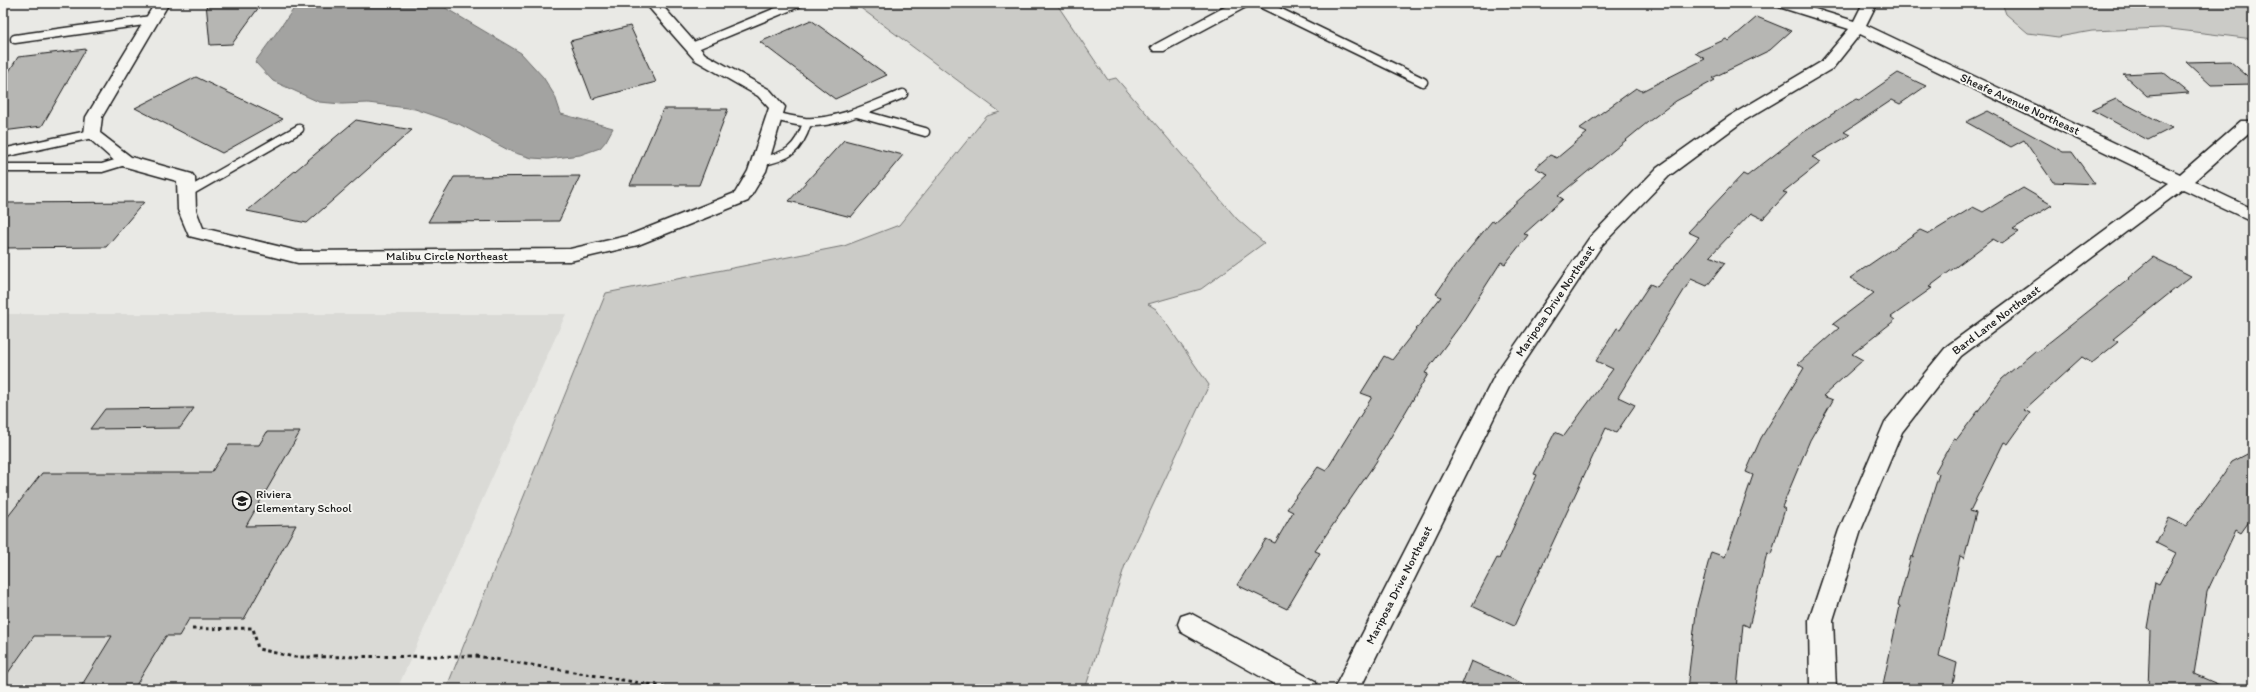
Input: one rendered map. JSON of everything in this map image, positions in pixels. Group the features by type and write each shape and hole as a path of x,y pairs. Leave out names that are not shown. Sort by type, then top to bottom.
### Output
{"street":[{"path":"92,134 94,117 162,3"},
{"path":"652,3 700,57 764,93 777,107 774,116"},
{"path":"1159,48 1243,3"},
{"name":"Sheafe Avenue Northeast","path":"1782,3 1858,27 2183,181 2253,216"},
{"name":"Mariposa Drive Northeast","path":"1347,689 1503,378 1596,241 1663,172 1736,119 1827,66 1858,27 1870,3"},
{"name":"Malibu Circle Northeast","path":"92,134 125,161 186,178 187,210 195,232 298,258 570,255 632,241 742,197 760,162 774,116"},
{"name":"Bard Lane Northeast","path":"1822,689 1821,620 1850,530 1893,428 1954,351 2183,181 2247,125"},
{"path":"1190,624 1306,689"}],"lane":[{"path":"1260,3 1422,82"},
{"path":"692,47 798,4"},
{"path":"15,39 151,20"},
{"path":"774,116 807,123 857,113 904,94"},
{"path":"857,113 925,132"},
{"path":"760,162 787,155 796,149 803,139 807,123"},
{"path":"187,193 299,130"},
{"path":"3,153 92,134"},
{"path":"3,168 102,168 125,161"}],"path":[{"path":"192,629 253,628 258,649 294,657 476,656 677,689"}],"shaded area":[{"path":"298,3 437,3 521,53 543,77 555,96 561,114 613,128 606,141 600,148 580,155 548,159 532,158 512,152 459,124 415,109 368,103 342,104 319,102 273,81 255,62"},
{"path":"854,3 1056,3 1108,80 1116,78 1237,219 1264,243 1201,289 1148,304 1156,309 1209,385 1125,565 1085,689 446,689 606,293 844,246 899,225 987,116 1000,112"},
{"path":"2002,3 2253,3 2253,39 2162,28 2092,31 2058,37 2028,33 2006,14"},
{"name":"Riviera Elementary School","path":"3,314 566,314 397,689 3,689"}],"building":[{"path":"206,3 262,3 232,44 210,45"},
{"path":"1757,17 1791,31 1770,50 1712,78 1715,80 1676,101 1648,122 1558,196 1563,199 1524,234 1528,235 1505,264 1501,262 1462,323 1425,373 1428,374 1376,462 1315,551 1320,553 1287,609 1237,585 1266,539 1275,543 1293,512 1287,509 1318,467 1326,471 1372,397 1361,393 1384,356 1392,360 1441,297 1436,294 1456,265 1492,221 1494,222 1548,174 1535,168 1550,155 1557,158 1587,133 1579,129 1636,88 1642,91 1705,59 1695,53 1726,39 1729,41"},
{"path":"811,20 887,75 835,99 760,42"},
{"path":"630,26 656,82 592,99 570,41"},
{"path":"86,49 42,126 3,131 3,81 18,57"},
{"path":"2230,61 2253,81 2253,84 2211,85 2186,62"},
{"path":"2163,72 2189,93 2147,96 2123,74"},
{"path":"1898,73 1926,86 1900,104 1892,100 1844,132 1850,135 1812,157 1821,162 1783,192 1787,193 1763,219 1751,213 1710,256 1725,263 1707,286 1691,279 1618,397 1635,405 1616,433 1606,428 1514,626 1472,606 1497,558 1499,559 1537,475 1534,474 1555,432 1564,436 1613,369 1596,361 1617,328 1620,329 1650,284 1657,287 1699,237 1688,232 1743,174 1747,176 1804,132 1856,99 1859,100"},
{"path":"196,77 283,119 222,153 135,108"},
{"path":"2116,99 2172,128 2148,140 2092,110"},
{"path":"663,109 728,109 699,185 630,185"},
{"path":"1988,111 2063,152 2072,152 2095,184 2053,182 2024,140 2011,147 1966,122"},
{"path":"356,120 412,130 307,223 247,211"},
{"path":"844,140 903,155 851,217 789,201"},
{"path":"580,176 559,221 428,222 454,177"},
{"path":"2023,188 2052,205 2013,229 2019,232 2002,244 1993,239 1929,287 1932,288 1891,317 1895,320 1852,354 1863,360 1823,396 1833,400 1810,440 1782,507 1785,509 1771,554 1767,553 1749,627 1743,624 1737,689 1687,689 1697,605 1711,552 1725,557 1753,475 1746,472 1761,438 1804,368 1798,364 1839,328 1833,324 1874,293 1850,278 1920,230 1929,234 1973,207 1983,212"},
{"path":"144,202 106,247 3,248 3,203"},
{"path":"2153,257 2191,276 2113,339 2118,342 2092,363 2082,357 2024,410 2030,413 2008,444 2004,442 1970,511 1976,513 1964,558 1960,556 1939,656 1957,663 1952,689 1882,689 1900,606 1898,605 1911,556 1913,557 1939,474 1935,472 1954,438 1957,439 2002,379 2035,351 2037,352 2129,279 2128,278"},
{"path":"194,408 180,428 90,429 105,409"},
{"path":"267,432 300,432 246,526 296,525 244,619 189,619 179,636 166,636 135,687 80,688 112,636 34,636 3,680 3,523 42,473 211,473 229,445 259,445"},
{"path":"2253,451 2253,516 2241,533 2236,530 2207,592 2194,674 2229,689 2148,689 2150,630 2147,628 2155,582 2159,584 2176,553 2156,543 2169,518 2186,526 2232,462"},
{"path":"1471,661 1535,689 1460,689"}],"place":[{"name":"Riviera Elementary School","path":"242,501"}]}
